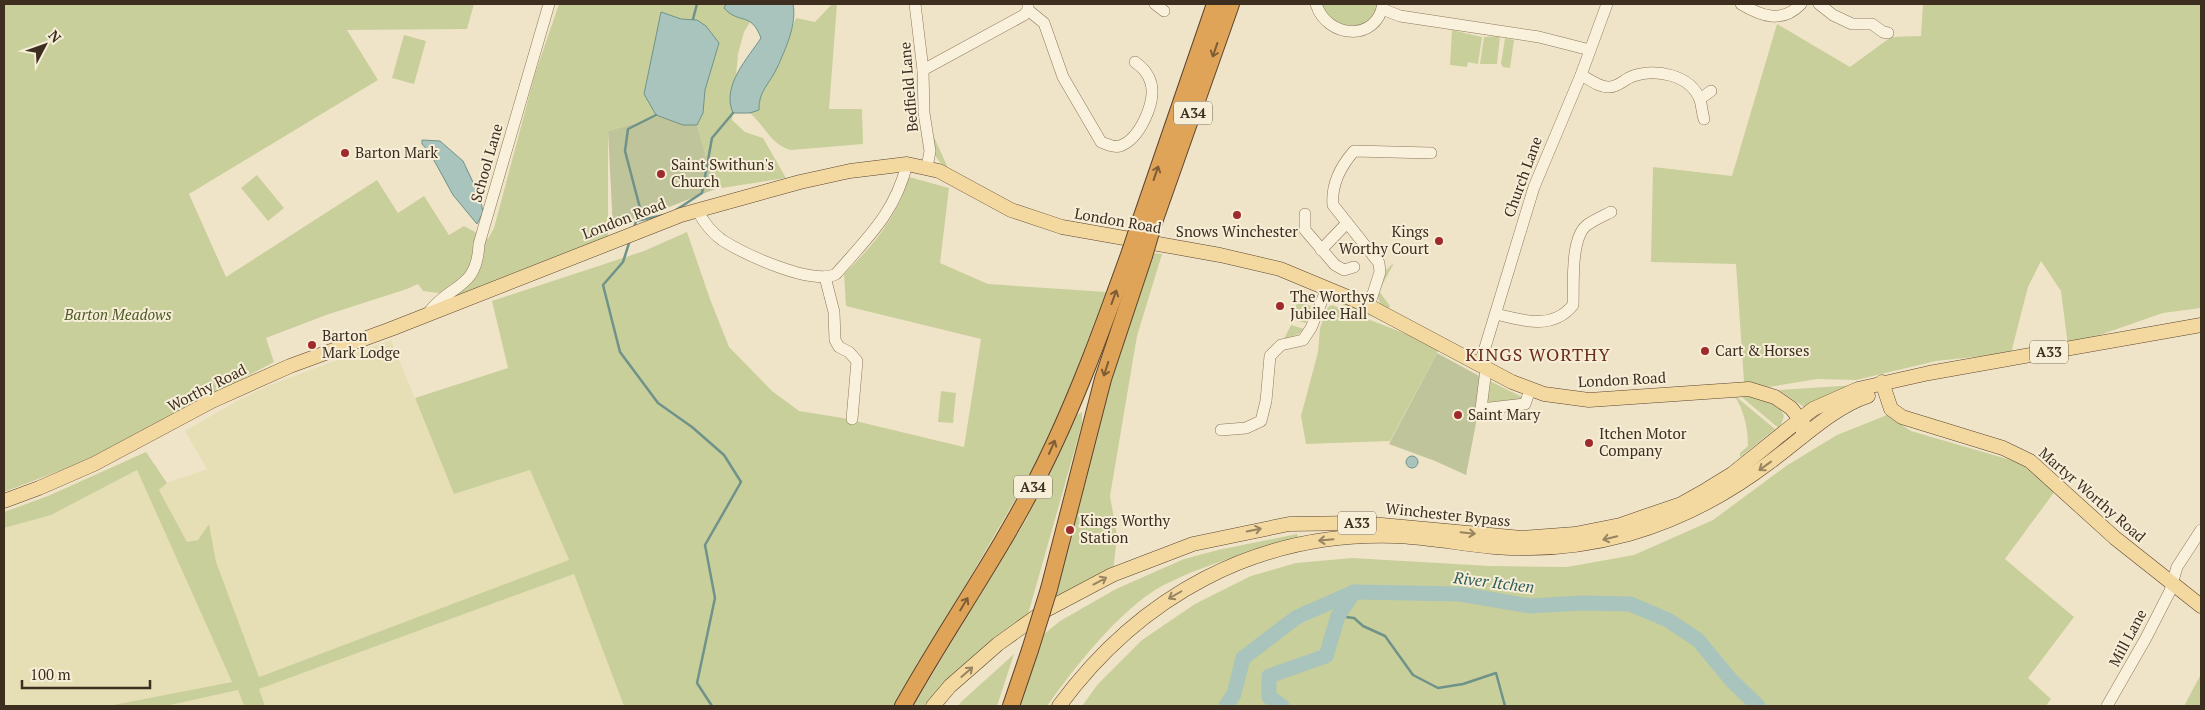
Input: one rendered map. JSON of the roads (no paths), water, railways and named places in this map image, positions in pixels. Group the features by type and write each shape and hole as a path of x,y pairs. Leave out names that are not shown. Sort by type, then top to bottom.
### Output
{"highway":[{"name":"A34","path":"1011,706 1049,589 1137,254 1215,4"},
{"name":"A34","path":"1147,220 1231,4"},
{"name":"A34","path":"903,706 1014,522 1039,476 1104,324 1137,254"}],"main road":[{"name":"London Road","path":"428,313 608,242 697,210 800,182 850,171 907,164 939,171 1011,210 1062,227 1254,262 1280,269 1369,306 1530,390 1544,394 1589,400 1749,389 1774,397 1791,408 1799,418"},
{"name":"Worthy Road","path":"4,501 94,464 239,388 428,313"},
{"name":"A33","path":"1799,418 1836,397 1929,373 2201,325"},
{"name":"A33","path":"1803,436 1838,410 1883,386"},
{"name":"Martyr Worthy Road","path":"1883,386 1891,408 1902,417 2003,448 2030,461 2115,538 2201,606"},
{"path":"1799,418 1813,418 1838,410"},
{"path":"1799,418 1803,423 1803,436"},
{"name":"Winchester Bypass","path":"932,706 950,686 998,644 1044,611 1112,575 1169,552 1234,534 1289,524 1360,523 1522,538 1584,532 1620,525 1681,504 1732,474 1799,418"},
{"name":"Winchester Bypass","path":"1059,706 1100,658 1148,614 1168,599 1239,562 1276,550 1318,540 1356,537 1394,536 1530,549 1596,542 1656,525 1698,507 1739,485 1803,436"}],"street":[{"name":"School Lane","path":"428,313 472,274 549,4"},
{"name":"Bedfield Lane","path":"915,4 923,70 924,113 930,151 927,167"},
{"path":"1155,4 1164,11"},
{"path":"1316,4 1324,20 1331,26 1346,32 1368,26 1383,7 1400,16 1563,41 1590,50"},
{"name":"Church Lane","path":"1530,390 1525,404 1481,409 1483,366 1496,314 1534,187 1581,75 1607,4"},
{"path":"1740,4 1760,15 1777,17 1794,11 1801,4"},
{"path":"1819,4 1833,15 1852,24 1872,24 1883,32 1888,33"},
{"path":"923,70 1024,16 1028,7 1044,23 1063,77 1101,142 1112,146 1120,146 1141,127 1150,102 1152,86 1145,70 1135,62"},
{"path":"1581,75 1607,88 1618,86 1631,76 1638,74 1657,72 1668,74 1689,86 1700,99 1704,119"},
{"path":"1700,99 1711,91"},
{"path":"1369,306 1380,272 1379,263 1337,212 1332,196 1342,164 1354,151 1431,153"},
{"path":"697,210 721,239 744,252 796,272 825,277 836,274 886,215 898,196 907,164"},
{"path":"1496,314 1533,323 1542,322 1567,313 1573,305 1576,242 1580,232 1586,226 1611,212"},
{"path":"1305,214 1305,230 1321,250 1335,265 1344,270 1354,267"},
{"path":"1321,250 1347,223"},
{"path":"825,277 834,312 835,340 839,347 849,352 857,361 852,419"},
{"path":"1221,430 1246,428 1261,420 1266,401 1270,356 1281,345 1303,340 1308,334 1327,288"},
{"name":"Mill Lane","path":"2107,706 2146,638 2170,591 2171,582 2177,567 2201,530"}],"water":[{"path":"726,4 793,4 792,28 787,44 777,68 762,93 759,110 750,113 733,113 730,93 743,63 761,38 753,24 729,13 724,8"},
{"path":"661,12 681,19 697,20 706,26 719,43 705,90 703,113 697,125 683,125 656,115 644,94"},
{"path":"422,140 440,141 463,161 480,197 483,212 477,224 453,195 430,153 422,144"},
{"path":"1410,456 1414,456 1418,462 1414,468 1410,468 1406,464 1406,460"}],"waterway":[{"path":"693,19 697,4"},
{"path":"676,210 702,193 712,138 733,113"},
{"path":"634,228 640,208 625,151 628,129 656,115"},
{"path":"636,221 664,215"},
{"path":"630,240 623,262 603,285 620,352 658,403 692,427 724,455 741,482 705,545 715,598 697,683 712,706"},
{"name":"River Itchen","path":"1226,706 1234,694 1243,658 1297,617 1354,592 1460,594 1530,606 1582,603 1630,604 1668,620 1698,640 1732,681 1758,706"},
{"name":"River Itchen","path":"1282,706 1269,697 1269,676 1326,656 1338,616 1354,592"},
{"path":"1338,616 1354,618 1363,626 1385,636 1413,675 1438,688 1463,684 1496,673 1505,706"}],"place":[{"name":"Barton Mark","path":"345,153"},
{"name":"Saint Swithun's Church","path":"661,174"},
{"name":"Snows Winchester","path":"1237,215"},
{"name":"Kings Worthy Court","path":"1439,241"},
{"name":"The Worthys Jubilee Hall","path":"1280,306"},
{"name":"Barton Mark Lodge","path":"312,345"},
{"name":"Cart & Horses","path":"1705,351"},
{"name":"Saint Mary","path":"1458,415"},
{"name":"Itchen Motor Company","path":"1589,443"},
{"name":"Kings Worthy Station","path":"1070,530"}],"district":[{"name":"KINGS WORTHY","path":"1538,355"}],"park label":[{"name":"Barton Meadows","path":"118,315"}]}
